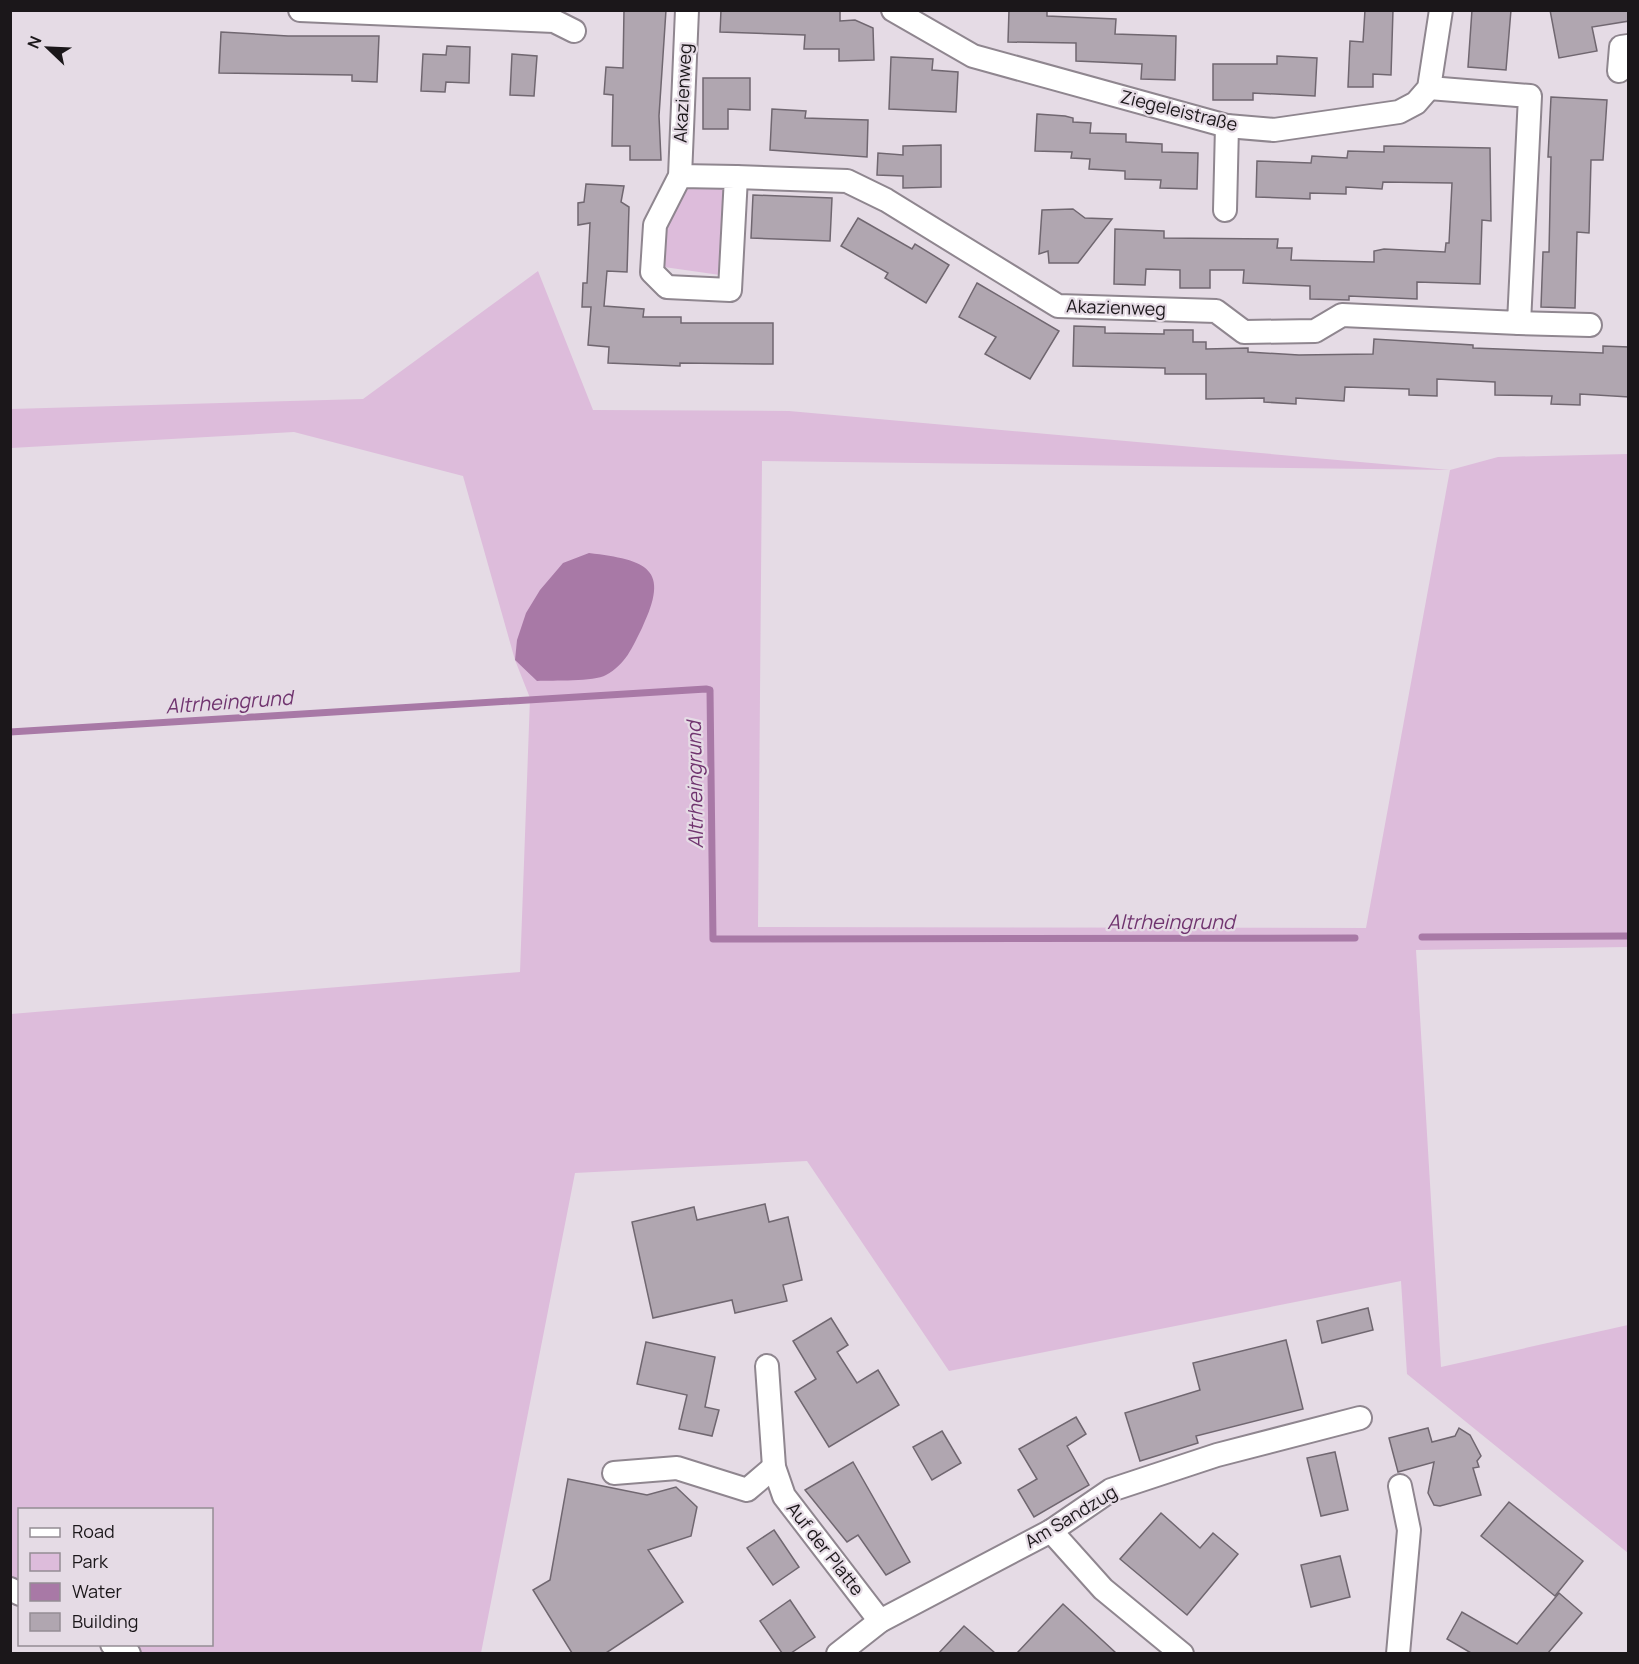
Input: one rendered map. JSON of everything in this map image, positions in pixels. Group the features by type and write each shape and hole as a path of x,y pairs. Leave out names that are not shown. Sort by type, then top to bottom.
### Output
{"street":[{"path":"300,10 554,21 574,31"},
{"name":"Akazienweg","path":"687,10 680,176 655,225 652,272 667,287 730,290 736,177"},
{"name":"Ziegeleistraße","path":"893,10 973,56 1227,126 1274,130 1399,112 1416,103 1429,88"},
{"path":"1441,10 1429,88 1530,96 1520,323"},
{"path":"1619,71 1621,47 1629,46"},
{"path":"1225,210 1227,126"},
{"name":"Akazienweg","path":"680,176 847,181 896,206 1058,306 1216,311 1244,332 1315,331 1341,315 1590,325"},
{"name":"Auf der Platte","path":"767,1366 774,1467 784,1496 880,1621"},
{"name":"Am Sandzug","path":"838,1653 880,1621 1051,1531 1111,1490 1217,1455 1360,1418"},
{"path":"614,1473 677,1467 747,1490 774,1467"},
{"path":"1398,1653 1409,1530 1400,1486"},
{"path":"1051,1531 1103,1589 1182,1653"}],"green space":[{"path":"683,177 731,181 720,275 664,267 666,212"},
{"path":"538,271 593,410 789,411 1450,470 1498,457 1628,454 1628,947 1416,950 1441,1367 1628,1325 1628,1553 1407,1374 1401,1281 949,1371 807,1161 575,1173 481,1653 144,1654 128,1646 213,1646 213,1508 18,1508 18,1589 11,1585 11,1014 520,972 530,698 515,660 463,476 294,432 11,448 11,409 363,399","holes":["762,461 1450,470 1366,928 758,927"]}],"water":[{"path":"589,553 626,559 639,564 648,571 653,580 654,592 642,628 624,661 606,675 592,679 537,681 515,660 517,640 526,613 540,590 563,563"}],"building":[{"path":"624,10 666,10 659,116 661,160 630,160 630,146 612,146 613,95 604,94 606,67 623,68"},
{"path":"721,10 840,11 840,21 855,20 873,28 874,60 839,61 839,49 804,49 805,35 720,32"},
{"path":"1009,10 1047,10 1047,16 1116,19 1115,34 1176,36 1175,80 1141,79 1142,64 1076,61 1076,43 1008,42"},
{"path":"1365,10 1393,10 1391,75 1373,74 1373,87 1348,87 1350,41 1363,42"},
{"path":"1472,10 1511,10 1506,70 1468,67"},
{"path":"1550,10 1629,10 1629,21 1592,27 1597,51 1559,58"},
{"path":"221,32 288,36 379,36 377,82 352,81 352,75 219,73"},
{"path":"447,46 470,47 469,83 446,82 445,92 421,91 423,54 446,55"},
{"path":"512,54 537,56 534,96 510,95"},
{"path":"1277,56 1317,58 1315,96 1253,93 1253,100 1213,100 1213,64 1277,64"},
{"path":"891,57 933,59 932,70 958,72 956,112 889,109"},
{"path":"703,78 750,78 750,110 728,109 728,129 703,129"},
{"path":"1551,97 1607,100 1603,160 1591,160 1589,233 1577,232 1575,308 1541,307 1543,252 1549,252 1551,157 1548,157"},
{"path":"772,109 806,111 805,118 868,120 867,157 770,150"},
{"path":"1037,114 1065,116 1073,118 1073,122 1091,123 1090,133 1126,134 1126,142 1162,144 1162,152 1198,153 1197,189 1160,188 1161,180 1125,179 1125,171 1089,169 1090,159 1071,158 1072,152 1035,151"},
{"path":"941,145 941,187 903,188 903,176 877,175 878,153 903,155 903,146"},
{"path":"1384,146 1490,148 1491,221 1482,220 1480,284 1417,282 1417,299 1349,296 1349,300 1310,299 1310,286 1243,283 1244,270 1210,270 1210,288 1180,288 1180,270 1146,269 1145,285 1114,284 1115,229 1164,231 1164,238 1278,239 1277,248 1292,248 1291,260 1374,262 1374,251 1384,249 1445,252 1446,243 1449,243 1452,183 1383,182 1382,189 1346,187 1346,194 1310,193 1310,199 1256,197 1257,161 1311,163 1312,156 1347,158 1348,151 1384,152"},
{"path":"586,184 624,186 621,202 629,207 627,272 607,271 604,306 644,309 643,317 681,317 681,323 773,323 773,364 680,363 680,366 608,363 609,347 588,345 591,307 582,307 583,283 587,283 590,223 578,225 578,203 584,202"},
{"path":"753,195 832,198 830,241 751,238"},
{"path":"1073,209 1085,218 1112,219 1078,263 1049,263 1048,251 1039,254 1042,210"},
{"path":"858,218 912,249 915,244 949,265 926,303 885,278 888,273 841,246"},
{"path":"977,283 1059,331 1030,379 985,354 996,337 959,317"},
{"path":"1074,326 1105,327 1105,333 1164,334 1164,330 1193,330 1193,342 1206,342 1206,349 1248,348 1248,352 1299,355 1373,354 1374,339 1473,345 1473,348 1603,353 1603,346 1629,347 1629,397 1580,394 1580,405 1551,404 1552,396 1495,395 1495,382 1437,379 1437,396 1409,395 1409,389 1345,387 1344,401 1296,398 1296,404 1264,402 1264,398 1206,399 1206,374 1165,374 1165,368 1073,366"},
{"path":"765,1204 769,1222 788,1217 802,1280 783,1285 787,1301 735,1313 732,1300 653,1318 632,1222 694,1207 697,1220"},
{"path":"1368,1308 1373,1330 1322,1343 1317,1321"},
{"path":"831,1318 848,1345 837,1352 857,1383 878,1370 899,1405 829,1447 795,1392 816,1379 793,1341"},
{"path":"1286,1340 1303,1409 1196,1436 1198,1443 1140,1461 1125,1413 1200,1390 1193,1363"},
{"path":"646,1342 715,1357 705,1407 719,1410 712,1436 679,1429 687,1395 637,1384"},
{"path":"1076,1417 1086,1434 1067,1446 1089,1485 1034,1517 1018,1490 1037,1479 1019,1449"},
{"path":"1428,1428 1432,1442 1455,1436 1459,1428 1470,1435 1481,1456 1477,1461 1479,1467 1473,1468 1481,1495 1440,1506 1434,1505 1428,1493 1434,1462 1398,1472 1389,1438"},
{"path":"942,1431 961,1463 932,1480 913,1447"},
{"path":"1335,1452 1348,1510 1321,1516 1307,1458"},
{"path":"853,1462 910,1562 886,1575 858,1535 847,1542 805,1490"},
{"path":"568,1479 647,1495 676,1487 697,1507 691,1536 648,1550 683,1602 606,1653 572,1653 533,1590 550,1580"},
{"path":"1509,1502 1583,1561 1555,1596 1481,1536"},
{"path":"1161,1513 1200,1548 1213,1533 1238,1554 1187,1615 1120,1559"},
{"path":"774,1530 799,1567 773,1585 747,1548"},
{"path":"1340,1556 1350,1597 1311,1607 1301,1565"},
{"path":"1559,1593 1582,1613 1548,1653 1471,1653 1447,1639 1462,1612 1517,1644"},
{"path":"790,1600 815,1637 791,1653 782,1653 760,1621"},
{"path":"1063,1604 1116,1653 1017,1653"},
{"path":"964,1626 995,1653 939,1653"}],"waterway":[{"name":"Altrheingrund","path":"10,732 706,689 710,690 713,939 1355,938"},
{"name":"Altrheingrund","path":"1422,937 1628,936"}]}
